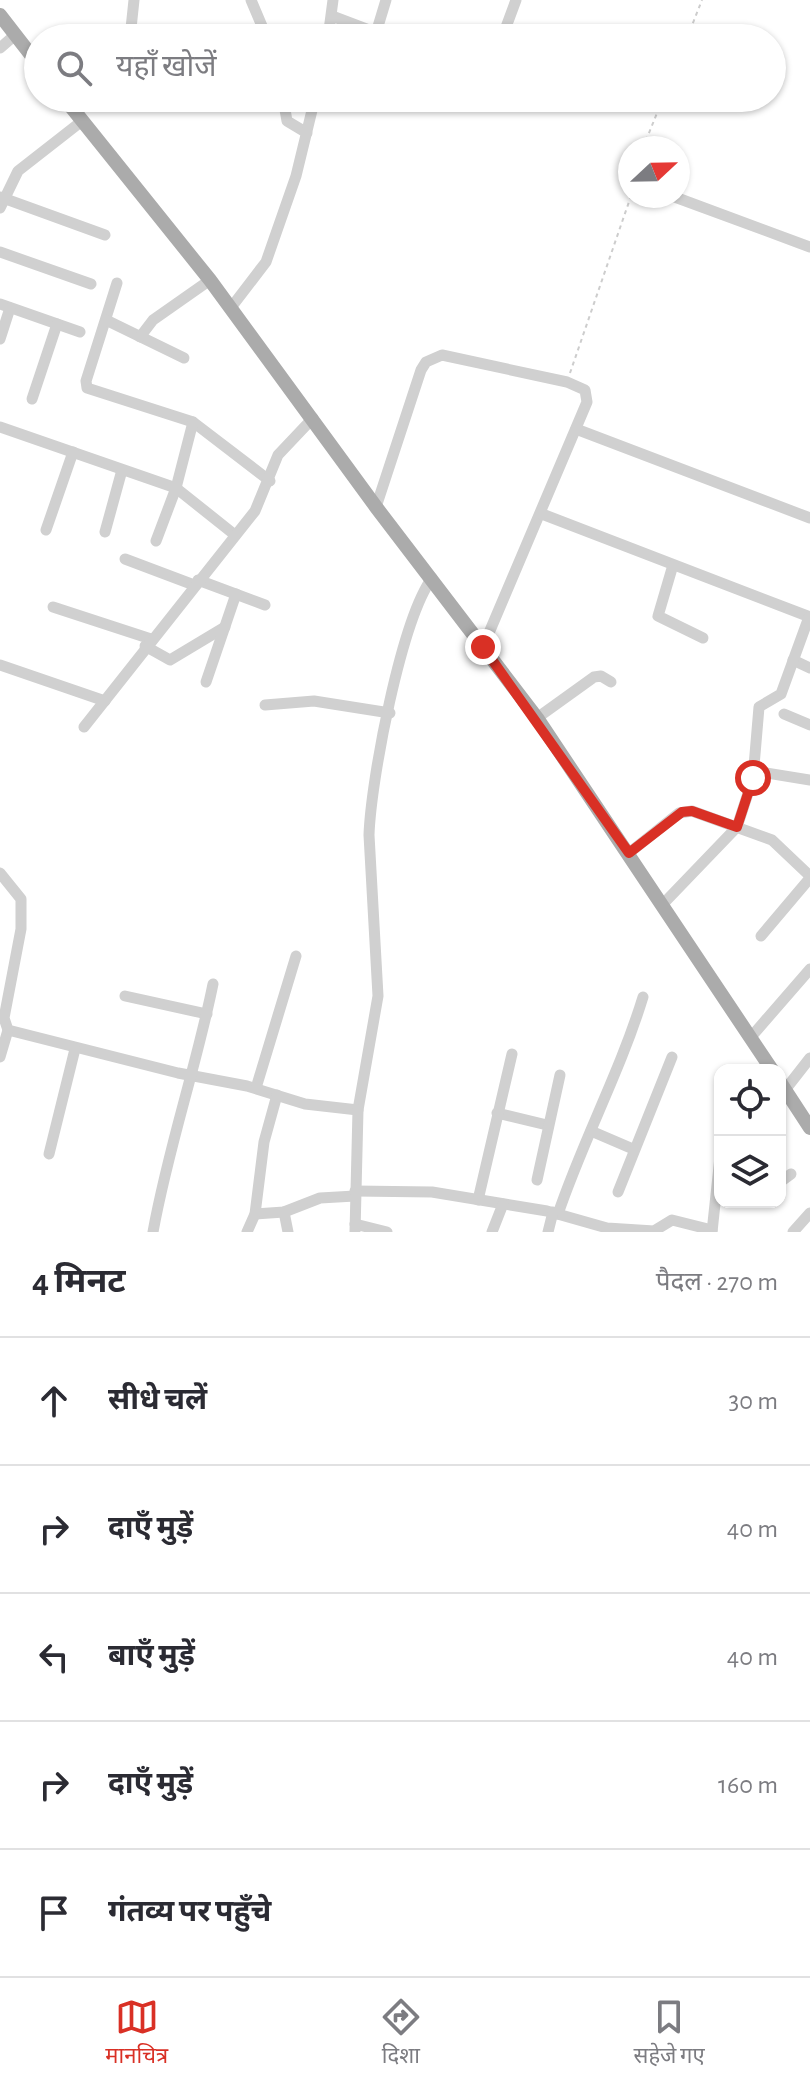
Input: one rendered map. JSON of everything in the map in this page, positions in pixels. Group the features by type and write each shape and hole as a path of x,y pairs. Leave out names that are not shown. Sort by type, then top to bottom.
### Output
{"main road":[{"path":"0,15 24,46"},
{"path":"75,112 210,280 376,507 537,718 768,1064"},
{"path":"786,1092 810,1128"}],"street":[{"path":"131,24 134,0"},
{"path":"251,0 261,24"},
{"path":"331,24 333,0"},
{"path":"379,24 386,0"},
{"path":"507,24 516,0"},
{"path":"332,16 353,24"},
{"path":"0,48 15,35"},
{"path":"285,112 287,121 307,133"},
{"path":"230,309 266,262 312,112"},
{"path":"82,121 18,171 1,201 105,235"},
{"path":"690,203 810,247"},
{"path":"0,252 91,284"},
{"path":"140,337 153,320 210,280"},
{"path":"117,283 86,381 87,388 193,422 270,481"},
{"path":"0,339 5,306 80,332"},
{"path":"106,320 184,358"},
{"path":"32,399 57,324"},
{"path":"376,507 421,370 433,357 442,355 581,386 587,396 576,429 483,647"},
{"path":"84,727 255,511 270,481 278,455 313,418"},
{"path":"156,541 176,488 193,422"},
{"path":"0,427 176,488 235,535"},
{"path":"576,429 810,518"},
{"path":"46,530 73,452"},
{"path":"105,532 122,470"},
{"path":"542,514 810,617 778,698 759,707 754,771 737,827 663,904"},
{"path":"125,559 265,605"},
{"path":"673,565 658,616 703,638"},
{"path":"387,1232 355,1228 358,1110 378,996 370,821 390,713 414,612 432,578"},
{"path":"206,682 236,594"},
{"path":"53,607 148,643 170,660 225,627"},
{"path":"793,660 810,668"},
{"path":"0,665 105,701"},
{"path":"537,718 594,677 601,676 611,682"},
{"path":"265,705 306,700 390,713"},
{"path":"784,714 810,725"},
{"path":"754,771 810,780"},
{"path":"629,853 682,812 692,811 778,844 793,863 810,877 761,936"},
{"path":"0,873 17,889 21,899 21,929 4,1018 8,1030 0,1057"},
{"path":"256,1088 296,956"},
{"path":"751,1037 810,969"},
{"path":"153,1232 164,1172 193,1076 213,984"},
{"path":"125,996 207,1014"},
{"path":"548,1232 624,1057 643,997"},
{"path":"8,1030 75,1049 256,1088 320,1108 358,1110"},
{"path":"49,1154 75,1049"},
{"path":"478,1200 512,1054"},
{"path":"618,1192 672,1057"},
{"path":"786,1082 810,1058"},
{"path":"537,1180 560,1075"},
{"path":"247,1232 255,1214 264,1142 277,1095"},
{"path":"497,1113 547,1125"},
{"path":"591,1131 633,1149"},
{"path":"786,1178 791,1174"},
{"path":"255,1214 284,1212 320,1198 404,1189 555,1213 607,1230 654,1231 672,1220 712,1231 715,1208"},
{"path":"492,1232 503,1204"},
{"path":"284,1212 288,1232"},
{"path":"793,1232 810,1213"}],"path":[{"path":"693,24 702,0"},
{"path":"648,136 657,112"},
{"path":"567,382 627,208"}],"route":[{"path":"483,647 537,718 629,853 682,812 692,811 737,827 753,778"}]}
